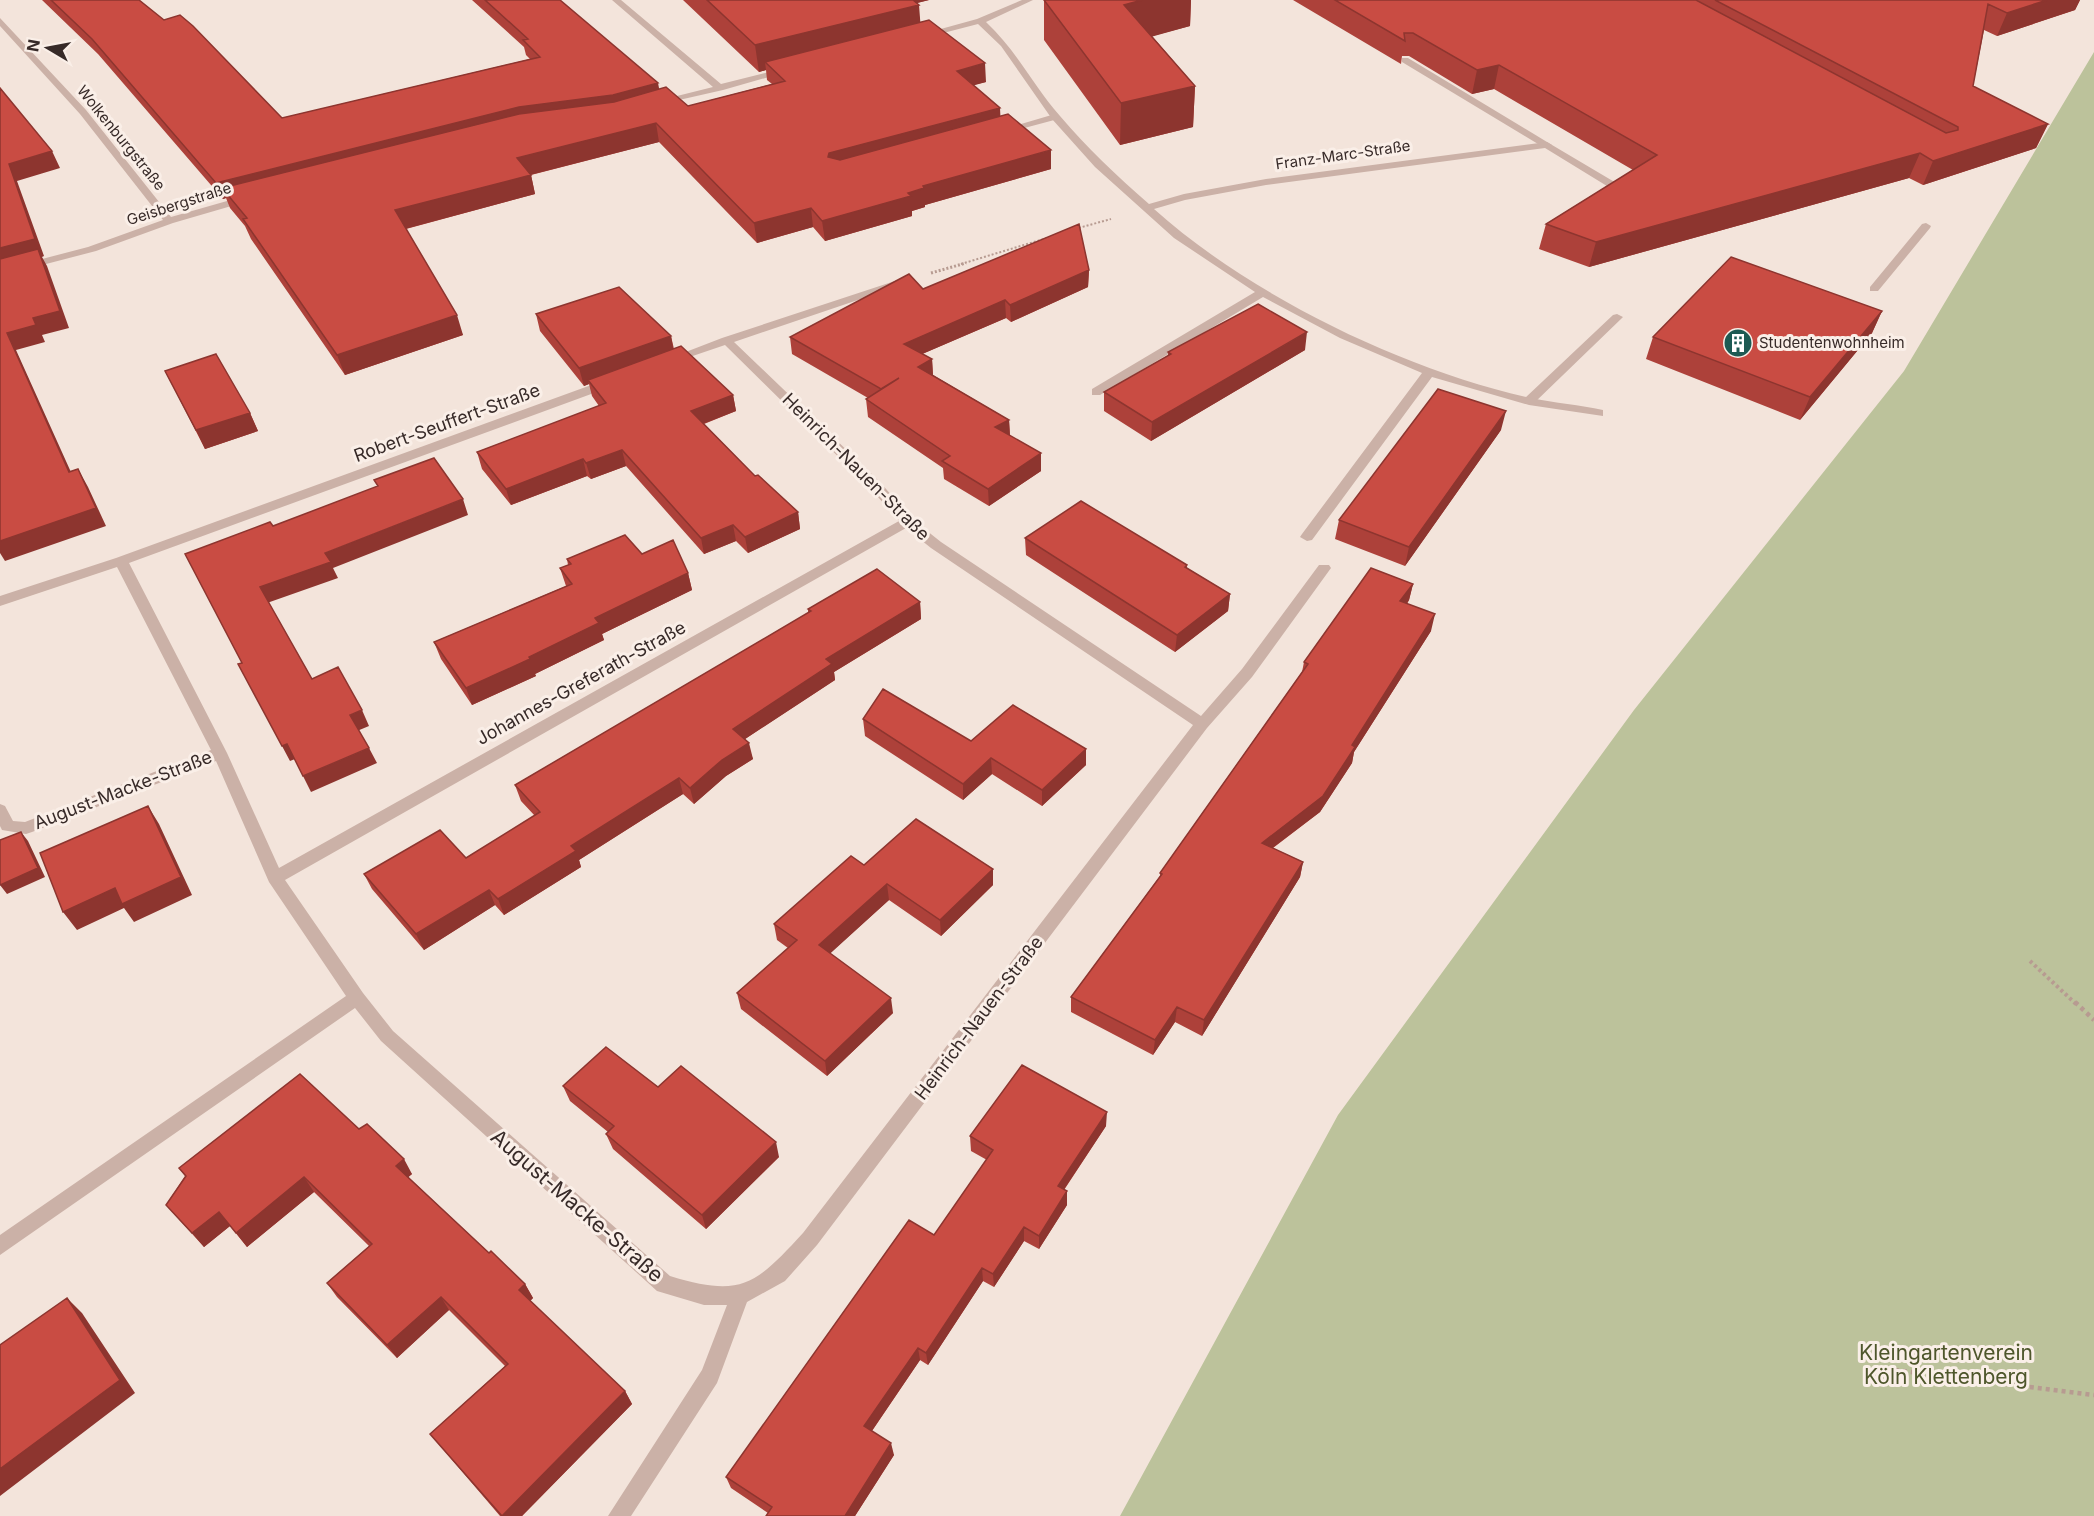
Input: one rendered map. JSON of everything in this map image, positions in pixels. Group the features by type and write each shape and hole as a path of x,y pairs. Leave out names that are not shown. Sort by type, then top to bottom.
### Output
{"street":[{"path":"616,0 720,88"},
{"path":"912,38 980,21 1029,0"},
{"name":"Wolkenburgstraße","path":"0,21 83,112 169,221"},
{"path":"980,21 1004,44 1055,117 1099,165 1178,236 1263,292 1344,336 1430,372 1529,401 1599,413"},
{"path":"1405,60 1624,192"},
{"path":"648,107 799,67"},
{"path":"986,135 1055,117"},
{"name":"Franz-Marc-Straße","path":"1146,208 1184,197 1266,182 1547,145"},
{"name":"Geisbergstraße","path":"0,273 92,249 169,221 262,195"},
{"path":"1874,289 1926,226"},
{"path":"659,364 907,280"},
{"path":"1096,392 1263,292"},
{"path":"1529,401 1617,317"},
{"name":"Heinrich-Nauen-Straße","path":"726,340 875,485 907,522 936,545 1202,724"},
{"path":"1307,537 1430,372"},
{"name":"Robert-Seuffert-Straße","path":"0,601 121,561 625,377"},
{"name":"Johannes-Greferath-Straße","path":"275,878 907,522"},
{"name":"August-Macke-Straße","path":"121,561 220,753 275,878 357,998 387,1036 664,1284 704,1296 741,1296"},
{"name":"Heinrich-Nauen-Straße","path":"741,1296 778,1274 810,1239 1202,724 1247,673 1324,568"},
{"name":"August-Macke-Straße","path":"0,810 8,826 26,828 220,753"},
{"path":"0,1246 357,998"},
{"path":"619,1516 710,1376 741,1296"}],"path":[{"path":"1066,232 1146,208"},
{"path":"907,280 1055,236"},
{"path":"2030,961 2094,1020"},
{"path":"1879,1368 2094,1395"}],"green space":[{"name":"Kleingartenverein Köln Klettenberg","path":"2094,52 2094,1516 1120,1516 1338,1115 1634,710 1904,371"}],"building":[{"path":"51,0 139,0 164,20 180,15 282,118 540,57 523,40 528,39 485,0 560,0 658,83 613,95 519,107 216,183 92,39"},
{"path":"707,0 913,0 919,5 755,45"},
{"path":"1044,0 1142,0 1124,5 1195,86 1121,103"},
{"path":"1335,0 1696,0 1946,133 1958,130 1958,127 1715,0 2047,0 2007,13 1988,4 1973,86 2048,124 1933,161 1920,153 1596,242 1546,224 1657,155 1499,65 1477,70 1413,33 1404,33 1405,41"},
{"path":"929,20 985,63 957,71 1000,108 829,153 828,157 840,160 1008,114 1051,150 923,186 924,188 908,193 911,196 822,221 811,208 754,223 656,123 517,158 531,175 395,210 457,315 337,355 243,219 247,218 222,188 519,114 614,102 666,87 688,106 785,81 765,62"},
{"path":"0,88 52,151 9,164 35,239 0,248"},
{"path":"1079,224 1089,270 1010,305 1005,300 904,344 932,359 918,367 1009,420 995,427 1041,453 988,489 942,461 950,456 866,399 899,378 881,389 790,337 909,274 923,289"},
{"path":"38,249 60,311 33,318 36,325 7,333 69,472 78,469 96,508 0,541 0,259"},
{"path":"1731,257 1882,311 1810,397 1653,337"},
{"path":"619,287 671,336 579,368 536,314"},
{"path":"1258,304 1307,332 1152,422 1104,392 1171,354 1168,352"},
{"path":"681,346 733,395 691,411 755,476 758,475 798,512 745,537 733,525 701,538 622,450 586,463 583,459 506,489 477,452 606,403 588,380"},
{"path":"216,354 250,413 196,430 165,371"},
{"path":"1438,389 1506,411 1409,547 1339,520"},
{"path":"434,458 463,499 325,553 331,562 260,587 312,679 338,667 362,710 350,715 369,748 303,776 287,744 282,746 238,664 242,663 185,554 270,522 273,526 378,486 374,480"},
{"path":"1081,501 1187,565 1185,567 1230,594 1177,635 1025,538"},
{"path":"625,535 642,554 673,540 688,573 595,618 599,623 529,657 530,659 466,688 434,642 572,584 560,568 571,564 567,559"},
{"path":"1371,568 1413,584 1400,601 1435,614 1352,745 1355,747 1323,796 1262,843 1303,862 1204,1020 1177,1007 1155,1040 1071,997 1162,874 1160,873 1308,664 1304,662"},
{"path":"877,569 920,602 826,659 832,664 733,729 749,743 722,760 690,788 679,778 571,846 576,851 498,899 489,890 416,934 364,874 440,830 466,858 540,812 515,785 811,611 808,609"},
{"path":"883,689 971,741 1013,705 1086,749 1042,790 991,758 963,784 863,719"},
{"path":"148,806 181,877 122,904 115,888 63,912 40,853"},
{"path":"916,819 993,869 940,920 887,884 819,945 891,998 825,1061 737,993 797,940 774,924 851,856 864,865"},
{"path":"21,832 38,868 0,885 0,840"},
{"path":"606,1047 658,1087 681,1066 776,1142 702,1215 606,1134 614,1126 563,1086"},
{"path":"1022,1065 1107,1112 1058,1186 1067,1191 1039,1236 1024,1227 993,1274 982,1268 926,1353 918,1348 864,1426 891,1443 845,1516 766,1516 772,1507 726,1477 909,1220 934,1235 993,1150 970,1136"},
{"path":"300,1074 359,1129 367,1124 404,1159 396,1166 525,1284 519,1290 625,1391 502,1516 430,1434 508,1364 441,1297 387,1345 327,1283 372,1244 304,1177 236,1233 219,1212 192,1233 166,1205 186,1176 179,1168"},
{"path":"67,1298 120,1380 0,1469 0,1345"}],"place":[{"name":"Studentenwohnheim","path":"1738,343"}]}
